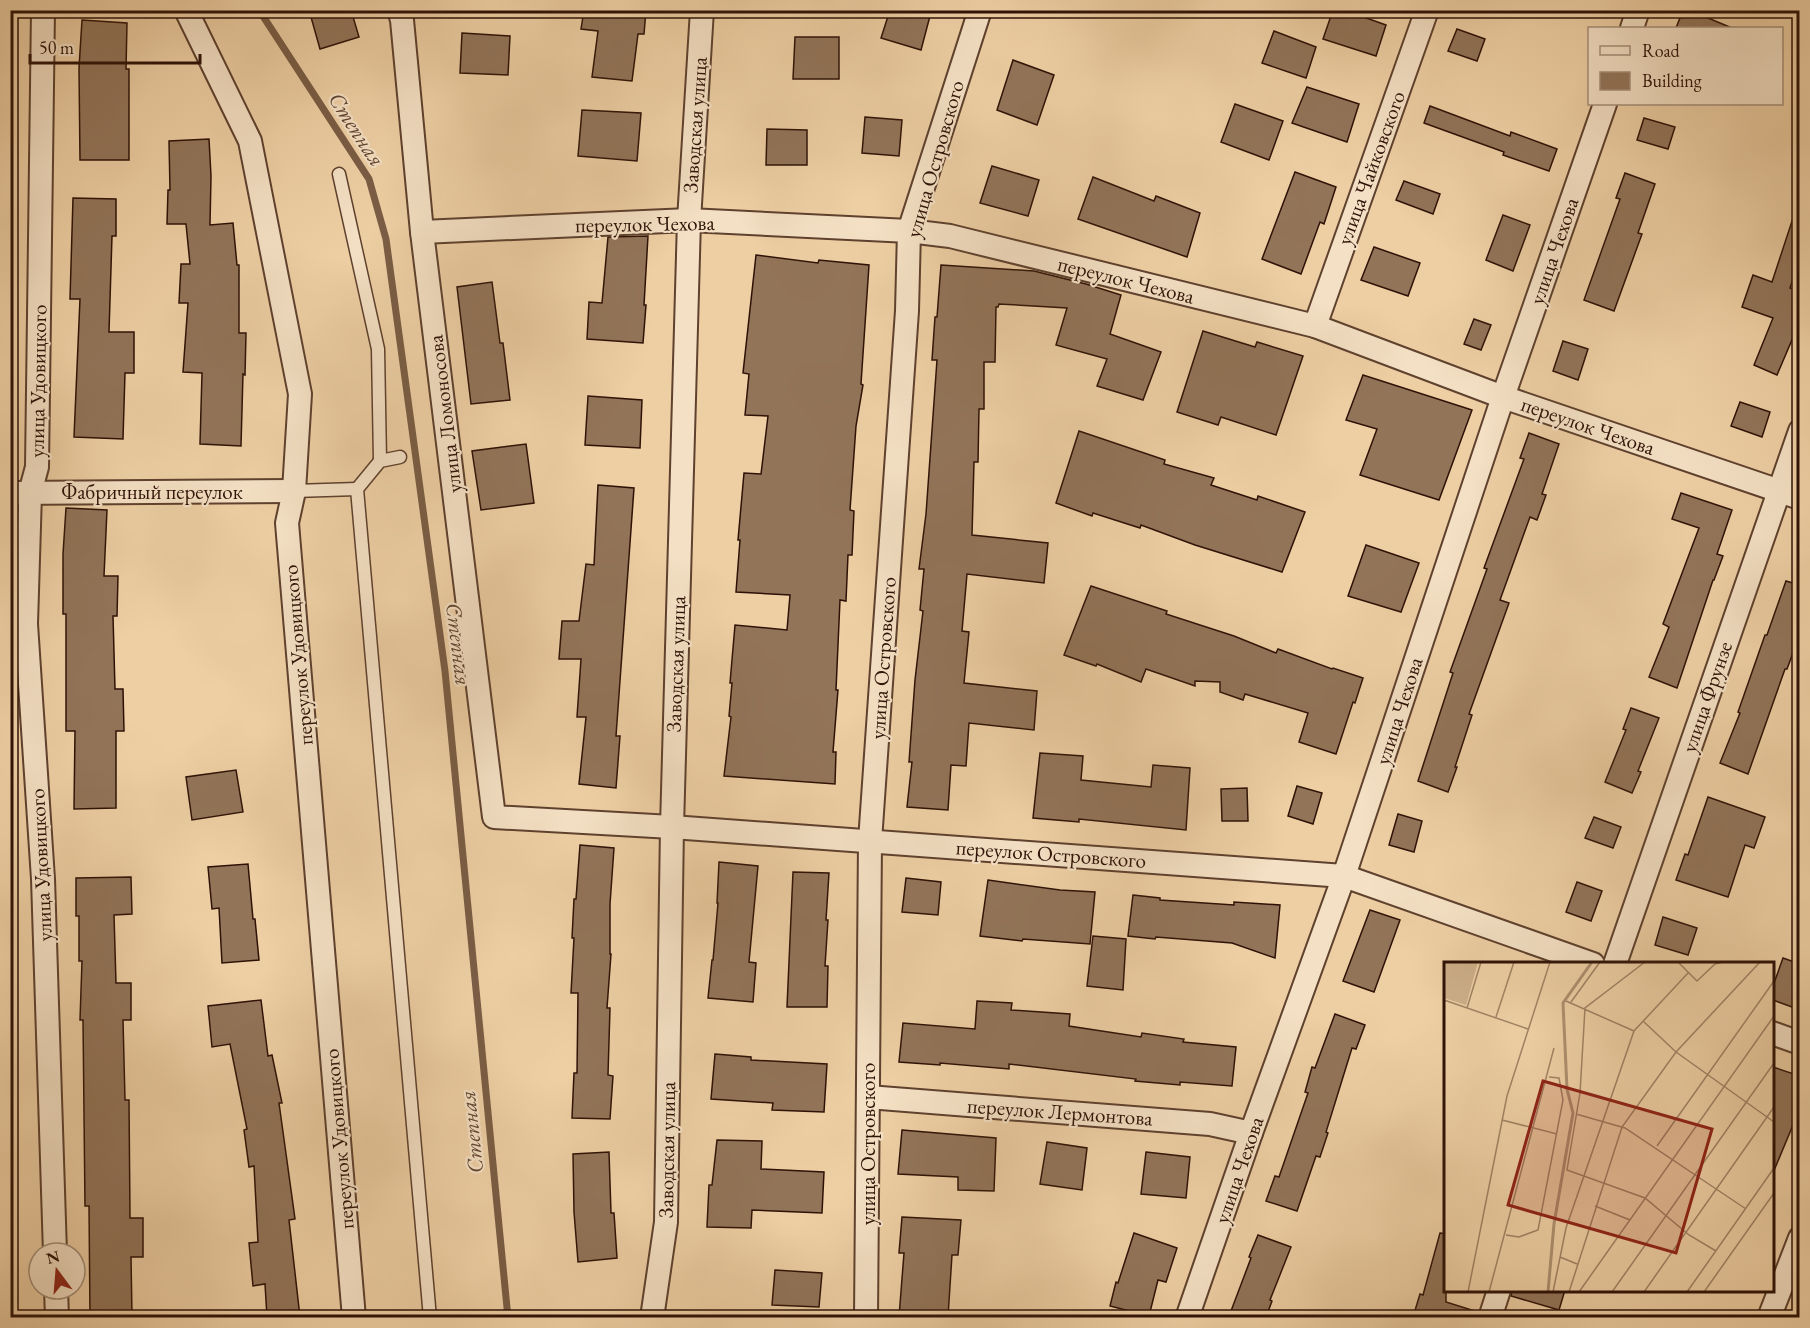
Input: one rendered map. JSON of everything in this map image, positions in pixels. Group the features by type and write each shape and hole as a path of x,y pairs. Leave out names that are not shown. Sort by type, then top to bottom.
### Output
{"street":[{"name":"улица Удовицкого","path":"43,10 37,467 20,493 26,624 43,879 55,1241"},
{"name":"переулок Удовицкого","path":"186,10 250,141 300,394 294,491 287,523 354,1317"},
{"name":"улица Ломоносова","path":"399,10 402,20 423,232 494,817"},
{"name":"Заводская улица","path":"652,1317 666,1222 672,826 688,220 702,10"},
{"name":"улица Островского","path":"866,1317 870,841 907,311 909,231 980,10"},
{"name":"улица Чайковского","path":"1315,326 1426,10"},
{"path":"1632,27 1638,10"},
{"name":"улица Чехова","path":"1188,1317 1251,1133 1344,876 1503,397 1605,105"},
{"name":"переулок Чехова","path":"423,232 688,220 909,231 950,236 1315,326 1503,397 1789,494"},
{"name":"улица Фрунзе","path":"1615,962 1789,494 1800,431"},
{"name":"Фабричный переулок","path":"20,493 294,491"},
{"name":"переулок Островского","path":"494,817 672,826 1344,876 1590,962"},
{"path":"1774,1033 1800,1043"},
{"name":"переулок Лермонтова","path":"868,1097 1210,1124 1251,1133"},
{"path":"1768,1317 1800,1239"},
{"path":"1490,1317 1498,1292"},
{"path":"56,1301 57,1317"}],"lane":[{"path":"339,174 378,349 380,461"},
{"path":"400,457 380,461 357,489 430,1317"},
{"path":"294,491 357,489"}],"building":[{"path":"309,10 351,10 359,37 320,49"},
{"path":"584,10 646,10 644,34 638,34 632,81 592,77 598,31 581,29"},
{"path":"890,10 914,10 930,16 921,50 881,38"},
{"path":"1333,10 1344,10 1386,25 1376,56 1323,39"},
{"path":"1683,10 1689,10 1730,27 1676,27"},
{"path":"82,20 127,23 129,160 80,160 79,68"},
{"path":"1457,29 1485,39 1477,61 1448,51"},
{"path":"1274,31 1316,47 1306,78 1262,63"},
{"path":"462,33 510,36 508,75 460,73"},
{"path":"795,37 839,37 839,79 793,79"},
{"path":"1013,60 1054,75 1037,125 997,110"},
{"path":"1307,87 1359,104 1347,142 1292,123"},
{"path":"1235,104 1283,121 1269,160 1221,142"},
{"path":"1430,106 1510,136 1511,132 1557,149 1549,171 1424,123"},
{"path":"582,110 641,113 637,161 578,156"},
{"path":"865,117 902,120 899,156 862,153"},
{"path":"1644,118 1675,127 1668,149 1637,140"},
{"path":"767,129 807,130 807,165 766,165"},
{"path":"209,139 210,225 233,223 237,265 239,265 239,333 246,333 241,446 200,444 202,373 183,372 188,303 179,303 181,264 190,264 186,224 167,224 168,190 170,190 169,141"},
{"path":"992,166 1039,180 1028,216 980,203"},
{"path":"1295,172 1336,187 1324,224 1320,222 1301,274 1262,259"},
{"path":"1625,173 1655,184 1638,233 1642,234 1614,311 1584,300 1620,199 1616,198"},
{"path":"1093,177 1154,201 1156,196 1200,213 1187,257 1078,219"},
{"path":"1404,181 1440,194 1433,214 1396,200"},
{"path":"73,198 116,199 116,236 112,236 109,332 134,332 134,373 125,373 123,439 74,437 80,299 70,299"},
{"path":"1796,209 1800,209 1800,260 1790,288 1800,291 1800,321 1777,375 1754,365 1773,318 1742,307 1753,275 1772,282"},
{"path":"1503,215 1530,225 1513,271 1486,260"},
{"path":"648,236 643,343 587,339 589,302 602,303 608,237"},
{"path":"1374,247 1420,263 1408,296 1361,280"},
{"path":"756,255 818,263 819,260 869,265 861,384 863,385 856,426 850,510 854,511 852,555 848,555 846,601 840,600 836,690 838,690 833,752 836,752 835,784 724,776 731,717 729,716 732,683 730,683 735,625 787,630 790,595 736,592 744,473 761,474 768,416 745,415 749,374 743,373"},
{"path":"941,265 1034,271 1121,295 1110,334 1161,352 1143,400 1097,386 1107,359 1056,345 1067,308 999,304 996,307 995,362 984,362 984,409 979,409 978,462 974,462 972,535 1048,543 1044,583 967,574 962,631 969,632 964,683 1037,691 1034,730 969,723 966,766 951,765 948,810 907,807 912,762 909,762 915,680 923,611 920,610 924,569 919,569 926,514 937,360 932,360"},
{"path":"492,282 510,400 471,404 457,287"},
{"path":"1474,319 1491,325 1481,350 1464,344"},
{"path":"1203,331 1255,347 1257,342 1303,356 1276,435 1221,417 1218,425 1177,412"},
{"path":"1563,341 1588,349 1578,380 1553,371"},
{"path":"1363,375 1472,410 1439,500 1360,475 1377,429 1346,420"},
{"path":"588,396 642,400 640,448 585,445"},
{"path":"1740,402 1770,412 1762,437 1731,426"},
{"path":"1079,431 1165,460 1164,464 1214,478 1211,485 1257,500 1258,496 1305,512 1282,572 1195,545 1141,525 1140,528 1093,513 1092,516 1056,503"},
{"path":"1529,433 1559,444 1542,494 1546,495 1537,520 1530,517 1500,600 1509,603 1469,714 1472,715 1448,792 1418,781 1453,673 1450,672 1487,569 1484,568 1524,459 1520,458"},
{"path":"526,444 534,503 481,510 472,451"},
{"path":"598,485 634,488 616,736 620,736 616,788 579,784 586,717 577,717 581,659 559,659 562,621 579,621 586,564 594,565"},
{"path":"1681,493 1732,510 1717,554 1723,556 1677,688 1649,677 1669,627 1663,624 1699,528 1672,519"},
{"path":"66,508 107,510 104,576 118,576 117,616 113,616 115,689 123,689 124,731 116,731 116,808 74,809 75,731 66,731 66,614 63,614 63,554"},
{"path":"1366,545 1419,563 1401,612 1348,596"},
{"path":"1786,581 1800,585 1800,634 1787,669 1785,669 1748,774 1720,763"},
{"path":"1091,586 1167,611 1166,614 1234,636 1276,653 1278,649 1363,678 1336,754 1299,742 1308,713 1245,694 1243,700 1220,692 1220,682 1195,681 1195,686 1146,669 1141,682 1097,664 1096,666 1064,655"},
{"path":"1631,708 1659,718 1638,771 1641,772 1632,793 1605,782 1626,730 1623,729"},
{"path":"1040,753 1083,756 1081,780 1151,787 1153,765 1190,768 1186,830 1079,819 1079,822 1033,818"},
{"path":"236,770 243,812 192,820 186,777"},
{"path":"1297,786 1322,793 1313,824 1288,816"},
{"path":"1247,788 1248,821 1222,821 1221,789"},
{"path":"1708,797 1765,817 1754,848 1745,845 1728,897 1676,880 1685,854 1688,855"},
{"path":"1398,814 1422,821 1414,852 1389,845"},
{"path":"1594,817 1621,827 1613,848 1585,838"},
{"path":"580,845 614,848 607,1008 610,1008 608,1075 613,1076 610,1119 572,1118 574,1073 577,1073 578,993 571,993 574,938 572,938"},
{"path":"719,862 758,866 749,962 756,963 753,1002 708,998 718,903"},
{"path":"248,864 259,960 222,963 219,908 212,909 208,867"},
{"path":"793,872 829,873 825,966 828,966 827,1007 787,1007"},
{"path":"131,877 132,914 114,915 116,983 131,983 131,1020 123,1020 125,1100 129,1100 130,1218 143,1218 143,1257 131,1257 132,1316 90,1317 89,1206 85,1206 83,1020 80,1020 82,961 79,961 76,878"},
{"path":"906,878 941,882 938,915 902,912"},
{"path":"988,880 1060,890 1095,892 1090,944 1023,939 1022,941 980,936"},
{"path":"1577,882 1602,891 1591,921 1566,912"},
{"path":"1133,895 1160,898 1160,900 1234,905 1234,902 1280,905 1275,958 1232,943 1128,936"},
{"path":"1370,910 1400,920 1374,992 1343,981"},
{"path":"1663,917 1697,928 1688,955 1655,945"},
{"path":"1093,936 1126,939 1123,990 1087,986"},
{"path":"1783,958 1800,964 1800,1010 1774,1000 1774,983"},
{"path":"261,1000 268,1056 272,1055 282,1103 279,1103 295,1219 289,1220 300,1317 267,1317 265,1284 253,1286 249,1243 258,1242 254,1166 249,1167 244,1130 247,1129 230,1044 212,1047 208,1006"},
{"path":"977,1001 1012,1003 1011,1010 1070,1014 1069,1026 1141,1037 1142,1033 1184,1039 1183,1042 1236,1047 1232,1086 1135,1081 1136,1079 1009,1064 1009,1069 899,1062 903,1023 975,1029"},
{"path":"1335,1014 1365,1025 1356,1049 1352,1048 1320,1157 1316,1156 1297,1211 1266,1201 1275,1176 1279,1177 1308,1093 1305,1092 1312,1067 1315,1068"},
{"path":"715,1054 751,1057 751,1060 827,1064 824,1112 772,1110 773,1103 711,1099"},
{"path":"1774,1067 1800,1076 1800,1108 1774,1171"},
{"path":"902,1130 996,1138 994,1191 958,1190 958,1177 898,1174"},
{"path":"717,1140 762,1141 761,1169 824,1172 822,1213 752,1210 751,1228 707,1227 709,1185 712,1185"},
{"path":"1047,1142 1087,1148 1082,1190 1040,1184"},
{"path":"609,1152 611,1213 614,1213 617,1258 578,1262 573,1154"},
{"path":"1146,1152 1190,1157 1186,1198 1141,1194"},
{"path":"902,1217 961,1220 958,1255 952,1255 948,1317 899,1317 904,1253 899,1253"},
{"path":"1134,1233 1177,1248 1166,1282 1158,1280 1149,1316 1110,1306"},
{"path":"1440,1233 1444,1234 1446,1302 1478,1312 1477,1317 1413,1317 1420,1294 1423,1295"},
{"path":"1258,1235 1291,1247 1270,1300 1272,1301 1266,1317 1249,1317 1231,1311"},
{"path":"775,1270 822,1273 819,1307 772,1305"},
{"path":"1512,1292 1564,1292 1559,1310 1511,1296"}],"waterway":[{"name":"Степная","path":"259,10 369,179 386,239 445,671 508,1318"}]}
